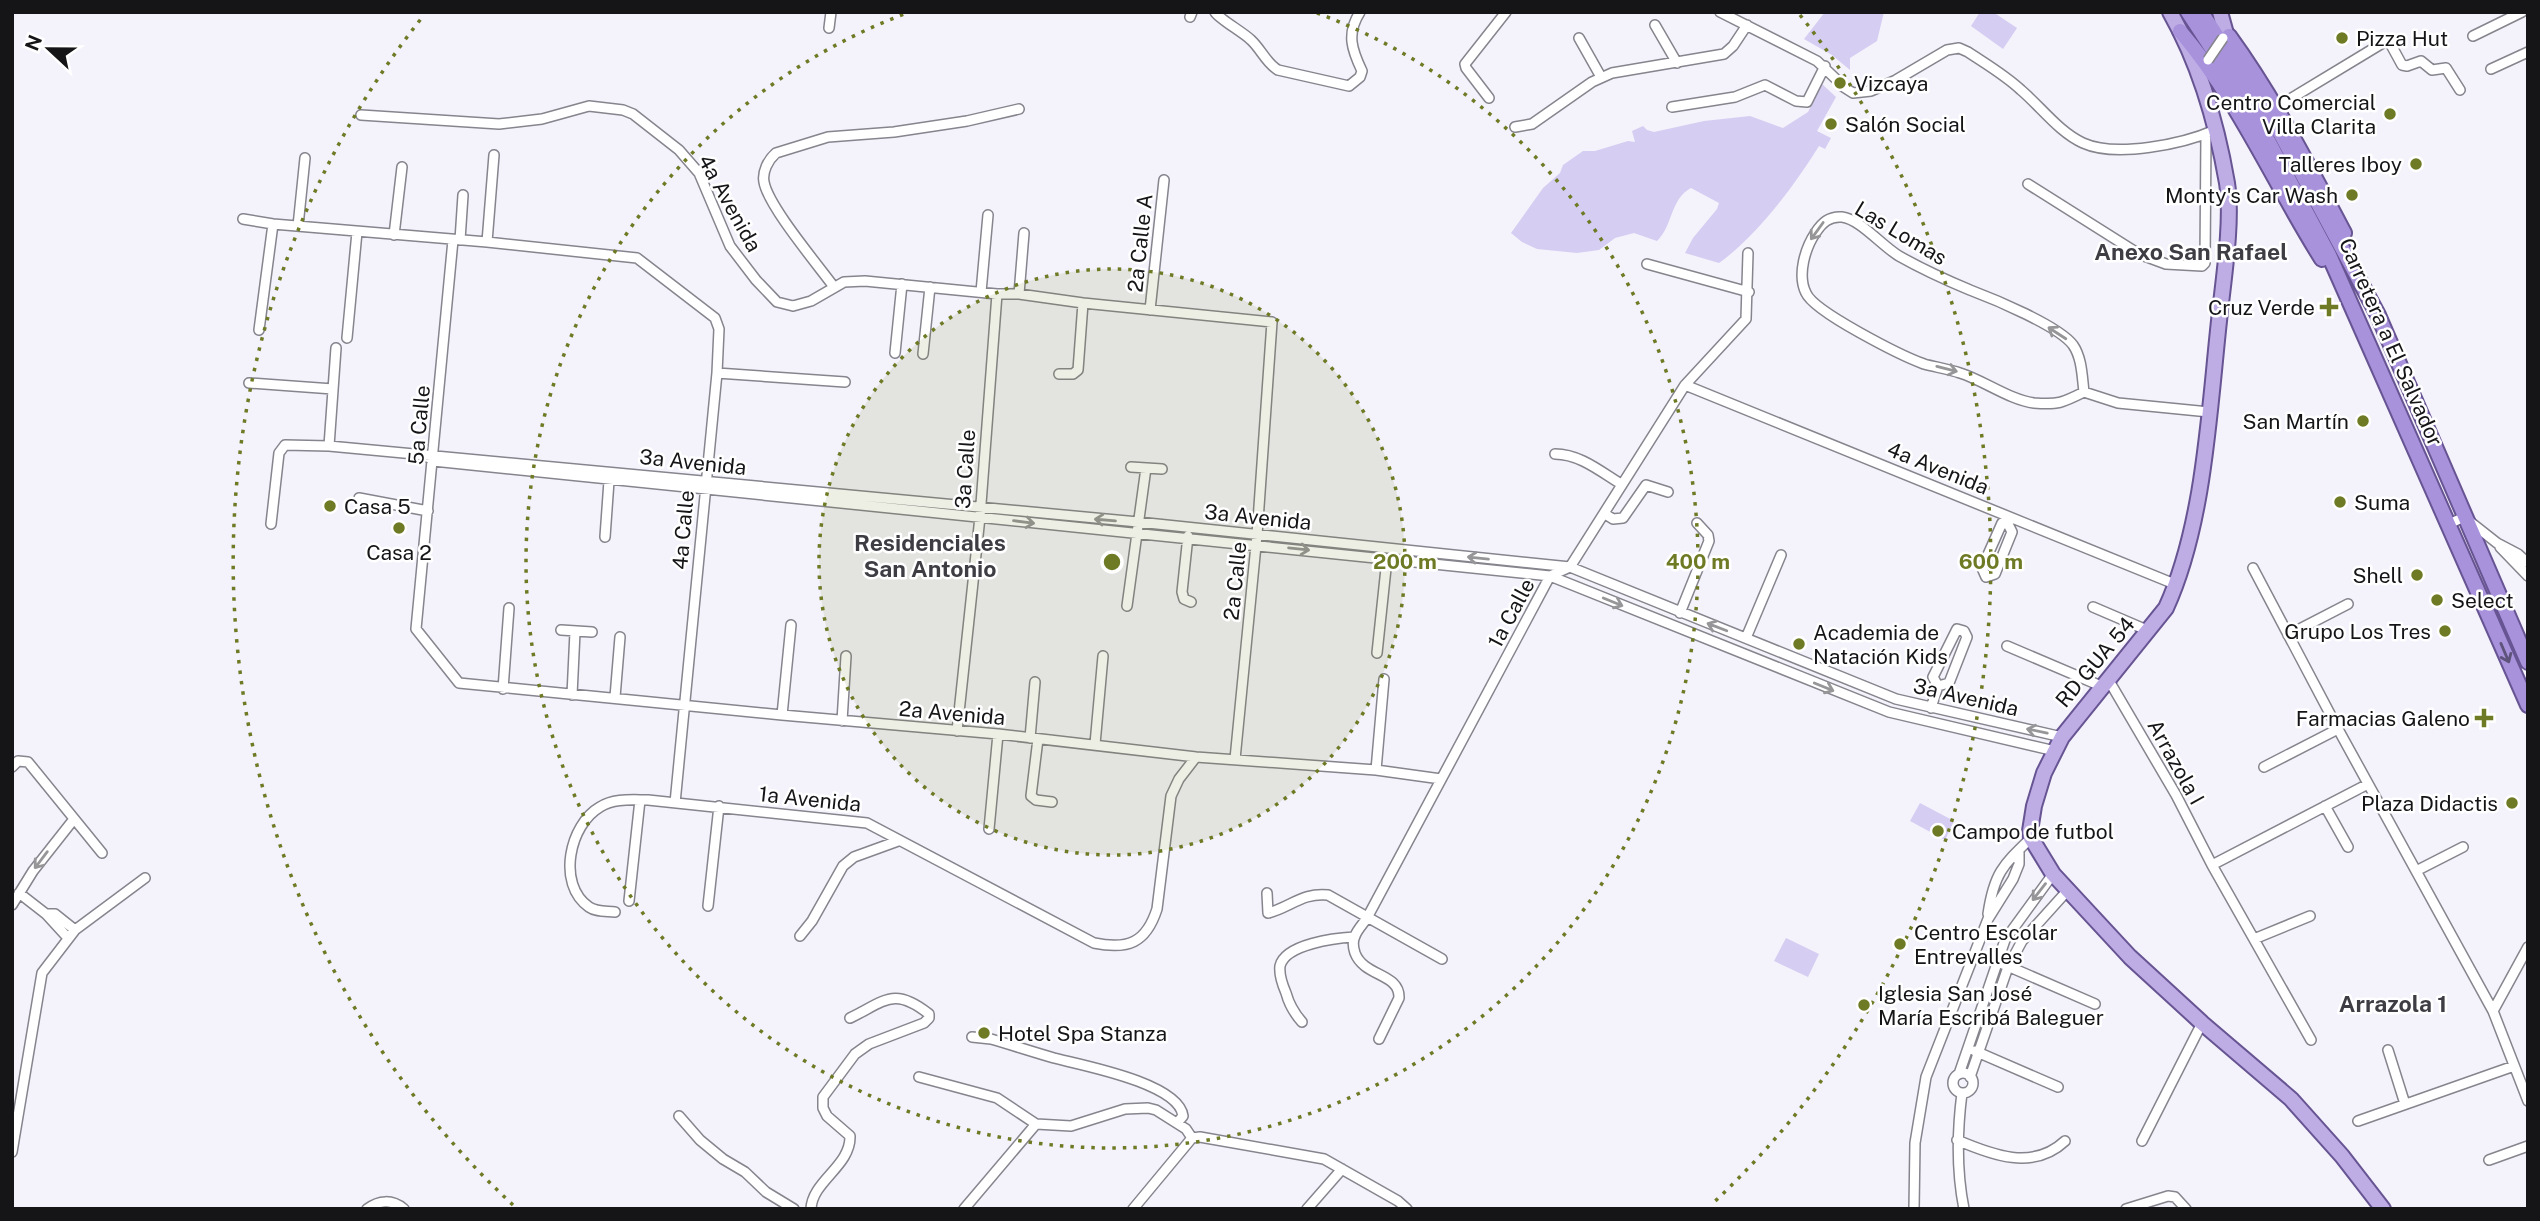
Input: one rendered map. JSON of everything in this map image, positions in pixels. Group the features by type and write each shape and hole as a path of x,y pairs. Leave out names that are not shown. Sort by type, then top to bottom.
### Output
{"highway":[{"name":"Carretera a El Salvador","path":"2188,12 2239,88 2329,255 2528,705"},
{"name":"Carretera a El Salvador","path":"2202,12 2277,127 2378,315 2528,662"},
{"path":"2212,12 2277,107 2347,239 2378,315"},
{"path":"2180,31 2208,61 2249,128 2306,233 2361,323"},
{"path":"2395,358 2390,389 2398,395 2441,496 2449,500 2456,497"},
{"path":"2458,542 2464,537 2469,539 2506,623 2514,630"}],"main road":[{"name":"RD GUA 54","path":"2031,838 2034,806 2044,772 2062,737 2166,608 2177,585 2191,535 2209,412 2223,282 2228,202 2227,185 2192,55 2170,12"},
{"path":"2220,12 2225,34"},
{"path":"2031,838 2053,874 2130,957 2202,1023 2272,1080 2342,1156 2383,1209"}],"street":[{"path":"829,28 831,12"},
{"path":"1215,12 1218,17 1234,25 1255,43 1272,67 1349,86 1360,77 1362,71 1350,47 1353,23 1360,12"},
{"path":"1489,98 1465,64 1467,58 1506,12"},
{"path":"1720,12 1825,66 1853,93 1871,91 1906,75 1947,50 1959,48 2016,85 2065,131 2090,145 2144,147 2179,143 2211,132 2205,263 2202,266 2189,267 2166,264 2139,254 2028,184"},
{"path":"2473,36 2522,12"},
{"path":"1655,24 1677,63"},
{"path":"1515,127 1532,124 1601,77 1724,54 1747,25"},
{"path":"2201,87 2208,61 2225,34"},
{"path":"1579,38 1601,77"},
{"path":"2277,107 2386,41 2404,67 2419,61 2432,70 2446,68 2460,90"},
{"path":"2491,69 2528,52"},
{"path":"1672,107 1735,97 1765,85 1797,101 1807,102 1825,66"},
{"name":"4a Avenida","path":"361,115 499,124 542,119 589,106 623,110 633,114 679,150 699,173 730,246 777,302 793,306 854,281 1019,294 1272,322"},
{"path":"834,287 788,226 766,189 763,178 771,157 776,153 828,137 894,132 967,121 1019,108"},
{"path":"243,219 357,232 487,242 494,155"},
{"path":"298,226 305,158"},
{"path":"394,235 402,167"},
{"name":"2a Calle A","path":"1150,310 1164,180"},
{"name":"5a Calle","path":"459,683 416,629 456,240 463,195"},
{"path":"981,292 988,215"},
{"name":"Las Lomas","path":"1840,217 1853,221 1895,253 1922,269 1994,299 2058,332 2072,344 2079,359 2084,392 2060,404 2029,402 1960,373 1924,364 1897,353 1850,327 1810,299 1804,288 1809,243 1821,225 1828,220 1840,217"},
{"path":"259,330 273,224"},
{"path":"347,338 357,232"},
{"path":"1019,294 1024,233"},
{"name":"4a Calle","path":"487,242 637,258 717,321 717,373 675,803"},
{"path":"1570,567 1685,385 1746,319 1749,292 1748,253"},
{"path":"1647,264 1749,292"},
{"path":"895,353 902,284"},
{"path":"923,354 930,287"},
{"name":"3a Calle","path":"957,731 997,294"},
{"path":"1059,374 1074,374 1078,370 1083,303"},
{"name":"2a Calle","path":"1235,759 1256,540 1272,322"},
{"path":"329,446 336,348"},
{"path":"717,373 845,382"},
{"path":"249,383 333,389"},
{"name":"4a Avenida","path":"1685,385 2009,520 2115,558 2177,585"},
{"path":"2084,392 2118,403 2209,412"},
{"name":"3a Avenida","path":"271,524 279,453 285,445 422,453 434,458 609,481 705,485"},
{"path":"1555,454 1584,461 1621,484"},
{"name":"3a Avenida","path":"434,458 979,512 1067,516 1192,528 1387,559 1550,576 1889,712 2055,751"},
{"path":"1131,467 1163,469"},
{"path":"1127,607 1146,468"},
{"path":"605,537 609,481"},
{"path":"1605,513 1614,519 1623,518 1646,485 1668,492"},
{"path":"359,498 428,511"},
{"name":"3a Avenida","path":"979,512 1066,527 1136,535 1256,540 1570,567 1896,699 2062,737"},
{"path":"1066,527 1067,516"},
{"path":"2449,523 2464,517 2497,543 2528,576"},
{"path":"2009,520 2012,532 1995,574 1986,577 1982,568 1998,527 2009,520"},
{"path":"1680,613 1709,541 1708,535 1697,523"},
{"path":"1191,603 1184,599 1182,592 1187,539 1192,528"},
{"path":"2115,558 2172,576 2178,571 2191,535"},
{"path":"2497,543 2518,554 2528,563"},
{"path":"1746,638 1781,555"},
{"path":"1377,653 1387,559"},
{"path":"1521,573 1522,562"},
{"name":"1a Calle","path":"1354,937 1367,918 1550,576 1570,567"},
{"path":"2253,568 2337,729 2493,1011 2528,1101"},
{"path":"2288,635 2348,604"},
{"path":"2093,607 2149,631"},
{"path":"503,689 509,608"},
{"path":"782,715 791,625"},
{"path":"561,630 592,632"},
{"path":"1931,708 1938,686 1933,677 1954,631 1964,631 1967,637 1948,683 1938,686"},
{"path":"572,695 575,632"},
{"path":"615,697 621,637"},
{"path":"2007,646 2104,682"},
{"path":"842,720 846,656"},
{"path":"1095,744 1103,656"},
{"path":"1376,770 1384,679"},
{"path":"1035,682 1031,796 1036,800 1052,802"},
{"name":"Arrazola I","path":"2104,682 2176,795 2212,865 2311,1040"},
{"name":"2a Avenida","path":"459,683 998,734 1196,757 1376,770 1441,779"},
{"path":"2264,767 2337,729"},
{"path":"989,829 998,734"},
{"name":"1a Avenida","path":"615,912 590,908 582,899 571,876 571,850 583,824 593,811 607,803 640,800 867,822 898,841 1094,943 1112,947 1129,945 1140,939 1152,926 1157,909 1171,796 1179,779 1196,757"},
{"path":"12,767 18,761 28,762 102,853"},
{"path":"2212,865 2368,784"},
{"path":"629,901 640,800"},
{"path":"708,906 719,806"},
{"path":"2325,806 2348,847"},
{"path":"12,905 33,870 74,819"},
{"path":"1988,919 1991,893 2000,873 2009,857 2031,838"},
{"path":"800,936 812,922 843,866 854,857 898,841"},
{"path":"2416,871 2463,847"},
{"path":"1914,1209 1915,1143 1926,1077 1988,919 2020,864 2019,851"},
{"path":"2053,874 2013,926 1996,961 1959,1074 1954,1078 1956,1090 1962,1093 1972,1087 1970,1077 1978,1053 2008,967 2022,941 2068,890"},
{"path":"12,1152 39,981 45,968 75,930 145,878"},
{"path":"19,893 46,914 68,938"},
{"path":"1267,893 1268,913 1297,898 1318,894 1339,901 1442,959"},
{"path":"46,914 55,914 75,930"},
{"path":"2254,939 2310,916"},
{"path":"1302,1022 1292,1009 1284,988 1280,966 1284,959 1293,952 1323,940 1354,937 1353,944 1359,961 1371,972 1394,983 1399,991 1399,998 1379,1039"},
{"path":"2493,1011 2528,947"},
{"path":"1996,961 2095,1004"},
{"path":"811,1209 811,1201 838,1167 850,1142 850,1136 827,1115 823,1108 823,1097 855,1054 869,1044 924,1023 929,1014 909,1000 896,997 850,1018"},
{"path":"2142,1141 2202,1023"},
{"path":"972,1037 991,1039 1135,1079 1172,1099 1181,1108 1183,1116 1177,1123"},
{"path":"1968,1046 1978,1053 2058,1087"},
{"path":"2388,1050 2405,1104"},
{"path":"2358,1121 2514,1066"},
{"path":"1959,1074 1964,1073 1970,1077"},
{"path":"919,1077 997,1098 1036,1124 1071,1126 1136,1108 1156,1110 1186,1129 1192,1138"},
{"path":"1962,1093 1957,1140 1959,1182 1964,1209"},
{"path":"679,1116 700,1140 723,1159 745,1172 766,1192 793,1209"},
{"path":"964,1209 1036,1124"},
{"path":"1133,1209 1192,1138 1200,1137 1237,1146 1314,1157 1342,1169 1407,1209"},
{"path":"1957,1140 2000,1157 2018,1158 2036,1157 2056,1150 2065,1141"},
{"path":"2489,1160 2528,1146"},
{"path":"1307,1209 1342,1169"},
{"path":"2126,1209 2168,1196 2175,1198 2186,1209"},
{"path":"367,1209 379,1201 397,1203 404,1209"}],"shaded area":[{"path":"1825,12 1884,12 1877,41 1850,58 1850,70 1832,55 1804,39"},
{"path":"1980,12 1993,12 2017,28 2003,49 1971,26"},
{"path":"1822,84 1836,97 1817,131 1831,138 1825,149 1819,146 1774,209 1748,239 1719,263 1685,253 1719,203 1691,188 1679,199 1657,241 1634,233 1615,238 1599,250 1577,253 1537,249 1511,233 1543,188 1560,173 1563,165 1583,151 1595,151 1628,141 1635,142 1632,131 1643,126 1654,132 1704,121 1750,116 1783,128 1808,112"},
{"name":"Campo de futbol","path":"1920,803 1954,821 1945,840 1910,821"},
{"path":"1786,938 1819,954 1808,977 1774,961"}],"place":[{"name":"Pizza Hut","path":"2342,38"},
{"name":"Vizcaya","path":"1840,83"},
{"name":"Centro Comercial Villa Clarita","path":"2390,114"},
{"name":"Salón Social","path":"1831,124"},
{"name":"Talleres Iboy","path":"2416,164"},
{"name":"Monty's Car Wash","path":"2352,195"},
{"name":"Cruz Verde","path":"2329,307"},
{"name":"San Martín","path":"2363,421"},
{"name":"Suma","path":"2340,502"},
{"name":"Casa 5","path":"330,506"},
{"name":"Casa 2","path":"399,528"},
{"name":"Shell","path":"2417,575"},
{"name":"Select","path":"2437,600"},
{"name":"Grupo Los Tres","path":"2445,631"},
{"name":"Academia de Natación Kids","path":"1799,644"},
{"name":"Farmacias Galeno","path":"2484,718"},
{"name":"Plaza Didactis","path":"2512,803"},
{"name":"Campo de futbol","path":"1938,831"},
{"name":"Centro Escolar Entrevalles","path":"1900,944"},
{"name":"Iglesia San José María Escribá Baleguer","path":"1864,1005"},
{"name":"Hotel Spa Stanza","path":"984,1033"}],"district":[{"name":"Anexo San Rafael","path":"2191,251"},
{"name":"Residenciales San Antonio","path":"930,555"},
{"name":"Arrazola 1","path":"2393,1003"}]}
